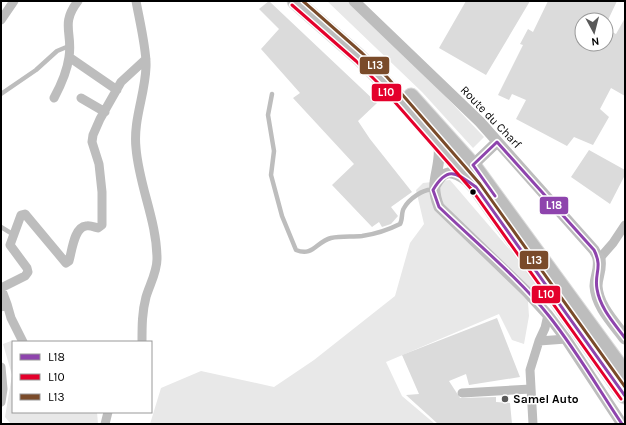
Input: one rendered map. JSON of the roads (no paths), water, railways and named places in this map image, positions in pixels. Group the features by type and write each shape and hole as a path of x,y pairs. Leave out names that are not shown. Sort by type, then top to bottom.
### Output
{"highway":[{"path":"295,1 378,76 411,111 476,187 625,373"},
{"path":"308,1 377,62 418,102 473,165 625,396"}],"main road":[{"path":"599,259 600,268 596,285 598,296 603,306 625,338"}],"street":[{"path":"1,20 14,1"},
{"path":"54,98 66,73 69,57 70,46 68,17 78,1"},
{"path":"136,1 146,59 144,84 136,120 135,146 140,181 155,240 157,260 142,313 142,341"},
{"name":"Route du Charf","path":"354,1 447,90 498,142 594,250 599,259"},
{"path":"69,57 117,90"},
{"path":"22,341 4,306 1,288 25,276 28,272 27,268 10,245 20,216 25,214 66,263 69,261 78,231 83,226 88,225 98,228 102,225 99,164 92,142 95,129 121,82 146,59"},
{"path":"81,98 105,112"},
{"path":"473,165 498,142"},
{"path":"439,144 440,161 434,190 440,207 445,214 527,292 548,315 566,339 622,424"},
{"path":"434,190 440,177 450,172 456,173 476,187"},
{"path":"599,259 613,243 625,225"},
{"path":"533,424 530,370 548,315"},
{"path":"539,341 566,339"},
{"path":"1,367 1,402"},
{"path":"462,392 531,389"},
{"path":"105,424 108,413"}],"lane":[{"path":"1,94 36,70 57,51 70,46"},
{"path":"272,94 268,115 274,151 271,175 282,216 296,250 303,253 309,252 331,238 363,236 386,231 400,224 403,209 411,201 428,189 434,190"},
{"path":"1,227 14,235"}],"place":[{"name":"Samel Auto","path":"505,399"}]}
